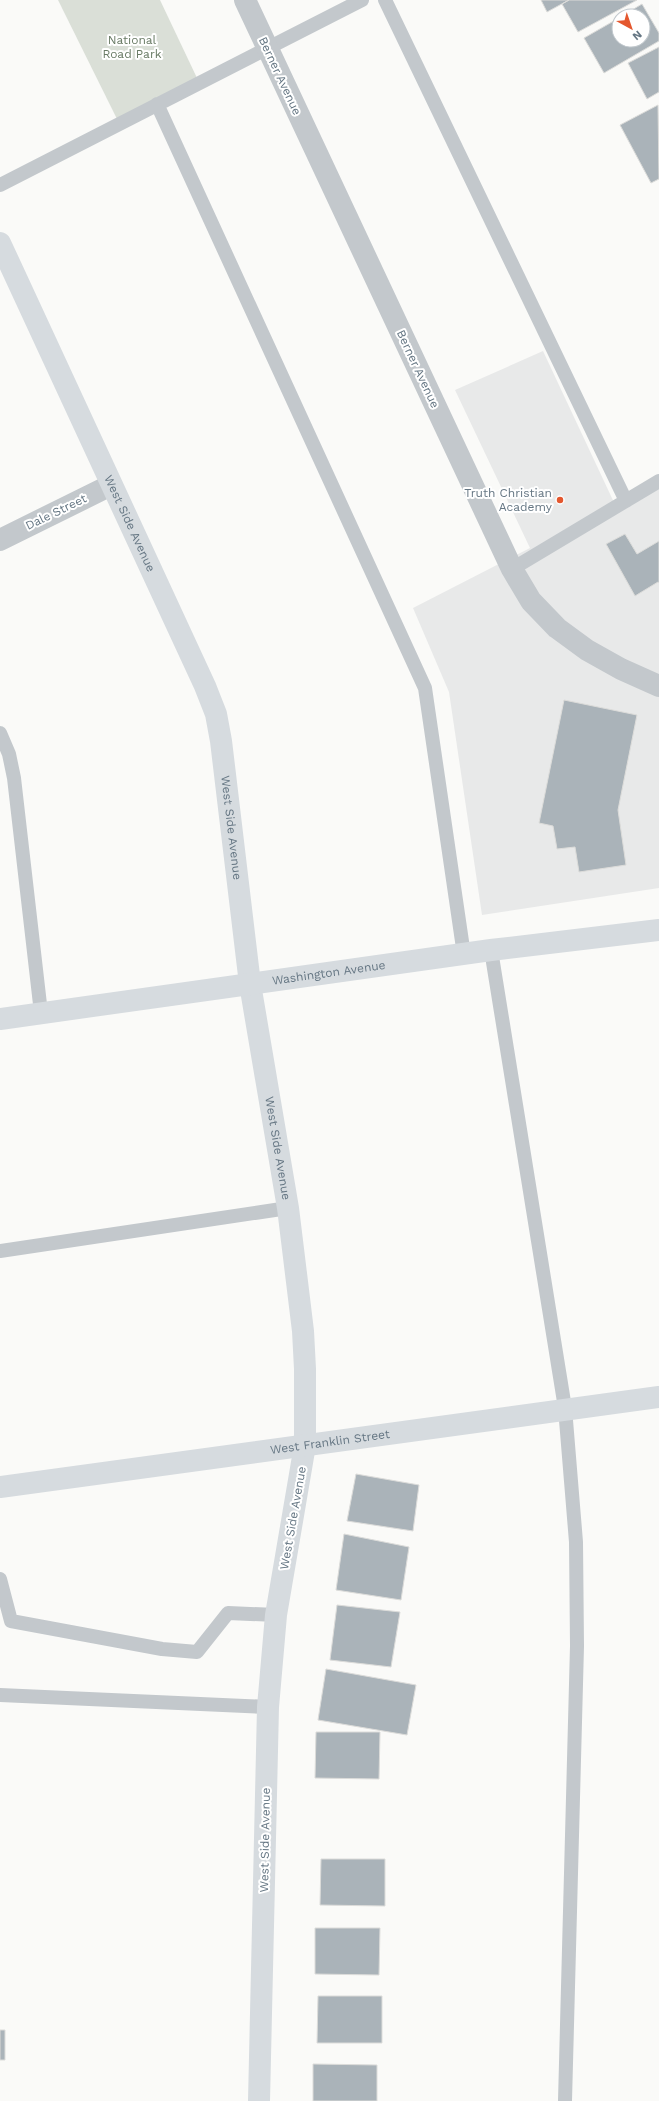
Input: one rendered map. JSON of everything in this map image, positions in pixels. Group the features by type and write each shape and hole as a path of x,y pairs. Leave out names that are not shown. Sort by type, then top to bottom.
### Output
{"street":[{"name":"Berner Avenue","path":"245,0 512,569 531,601 558,628 587,650 621,669 658,684"},
{"name":"West Side Avenue","path":"0,243 205,686 216,714 221,741 250,984 288,1208 302,1331 305,1445 276,1615 268,1707 259,2101"},
{"name":"Dale Street","path":"0,540 111,485"},
{"name":"Washington Avenue","path":"0,1019 491,950 659,930"},
{"name":"West Franklin Street","path":"0,1487 565,1408 659,1397"}],"lane":[{"path":"0,185 267,47 362,0"},
{"path":"385,0 626,501"},
{"path":"157,104 425,688 464,954"},
{"path":"512,569 659,481"},
{"path":"0,733 5,756 14,778 41,1013"},
{"path":"491,950 565,1408 576,1542 577,1646 565,2101"},
{"path":"0,1251 288,1208"},
{"path":"0,1579 12,1620 162,1649 197,1652 228,1612 276,1615"},
{"path":"0,1695 268,1707"}],"shaded area":[{"path":"543,351 618,511 659,488 659,888 482,915 449,692 413,608 530,548 455,390"}],"green space":[{"name":"National Road Park","path":"58,0 160,0 197,78 117,119"}],"building":[{"path":"541,0 569,0 547,12"},
{"path":"569,0 637,0 622,8 611,8 611,14 578,32 562,4"},
{"path":"642,4 644,8 635,8"},
{"path":"651,19 659,33 659,41 651,46"},
{"path":"611,23 611,48 647,48 604,73 584,38"},
{"path":"659,47 659,92 647,99 628,63"},
{"path":"658,105 659,179 651,183 620,125"},
{"path":"625,534 637,554 659,541 659,583 658,582 635,596 606,544"},
{"path":"564,700 637,715 618,810 626,865 579,872 575,847 557,849 553,826 539,823"},
{"path":"356,1474 419,1485 413,1531 347,1521"},
{"path":"344,1534 409,1547 401,1600 336,1590"},
{"path":"337,1605 400,1612 391,1667 330,1660"},
{"path":"326,1669 416,1685 407,1735 318,1720"},
{"path":"316,1732 380,1732 379,1779 315,1778"},
{"path":"321,1859 385,1859 385,1906 320,1905"},
{"path":"315,1928 380,1928 379,1975 315,1974"},
{"path":"318,1996 382,1996 382,2043 317,2043"},
{"path":"0,2030 5,2030 5,2060 0,2060"},
{"path":"313,2064 377,2065 377,2101 313,2101"}],"place":[{"name":"Truth Christian Academy","path":"560,500"}]}
